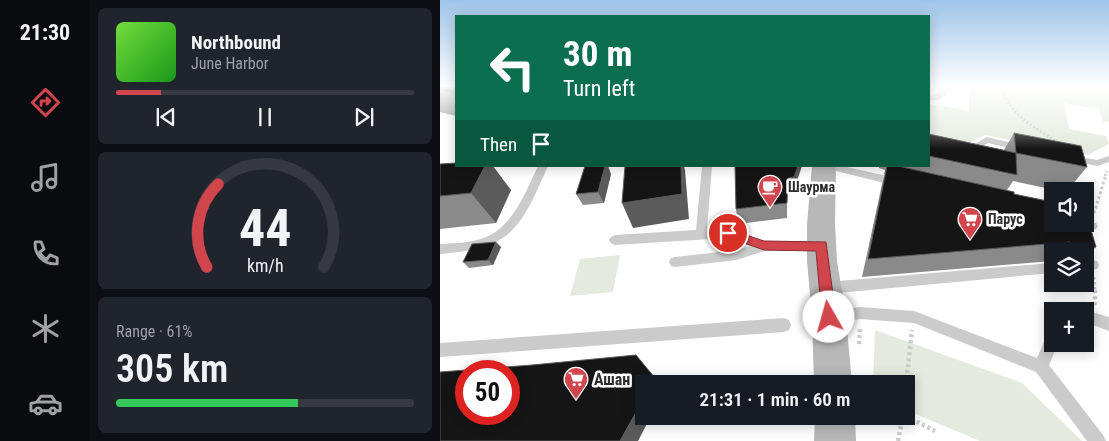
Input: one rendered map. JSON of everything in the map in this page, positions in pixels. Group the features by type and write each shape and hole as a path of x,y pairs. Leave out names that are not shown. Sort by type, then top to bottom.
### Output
{"main road":[{"path":"829,167 821,246 832,375"},
{"path":"835,425 835,441"}],"lane":[{"path":"957,150 967,152 987,140 1032,150"},
{"path":"1060,156 1097,163 1109,159"},
{"path":"440,249 481,244 510,226 518,218 544,167"},
{"path":"701,235 707,167"},
{"path":"829,167 910,185"},
{"path":"615,240 728,233 764,246"},
{"path":"675,262 737,255 764,246 821,246"},
{"path":"827,303 1044,269"},
{"path":"827,303 860,313 914,317 1041,367 1097,441"},
{"path":"1094,319 1109,324"},
{"path":"440,350 784,325"},
{"path":"1041,367 1047,352"}],"path":[{"path":"1012,108 1015,112 1064,147 1108,168 1094,214"},
{"path":"907,375 914,317"},
{"path":"915,421 935,431"},
{"path":"898,441 902,425"}],"shaded area":[{"path":"930,108 949,108 969,111 969,108 1065,108 1069,129 1106,136 1109,144 1088,155 985,135 966,144 930,136"},
{"path":"1091,108 1109,108 1109,122 1103,121 1099,109"},
{"path":"620,255 613,292 570,296 580,259"},
{"path":"875,330 1022,383 1082,441 980,441 915,414 915,375 873,375"}],"building":[{"path":"1014,133 1081,146 1087,167 1016,153"},
{"path":"930,134 1016,153 1017,175 930,156"},
{"path":"455,163 455,167 484,167 471,193 440,196 440,164"},
{"path":"585,167 605,167 598,192 576,194"},
{"path":"625,167 681,167 682,194 622,203"},
{"path":"735,167 798,167 794,177 788,178 787,203 736,209"},
{"name":"Парус","path":"887,167 902,167 1044,200 1044,232 1092,232 1096,247 1094,247 1094,242 1044,242 1044,244 868,259"},
{"path":"496,242 488,260 463,262 472,244"},
{"name":"Ашан","path":"636,355 653,375 635,375 635,414 620,441 440,441 440,372 455,371 455,425 520,425 520,366"}],"place":[{"name":"Шаурма","path":"770,208"},
{"name":"Парус","path":"970,240"},
{"name":"Ашан","path":"576,400"}],"route":[{"path":"728,233 764,246 821,246 829,317"}]}
